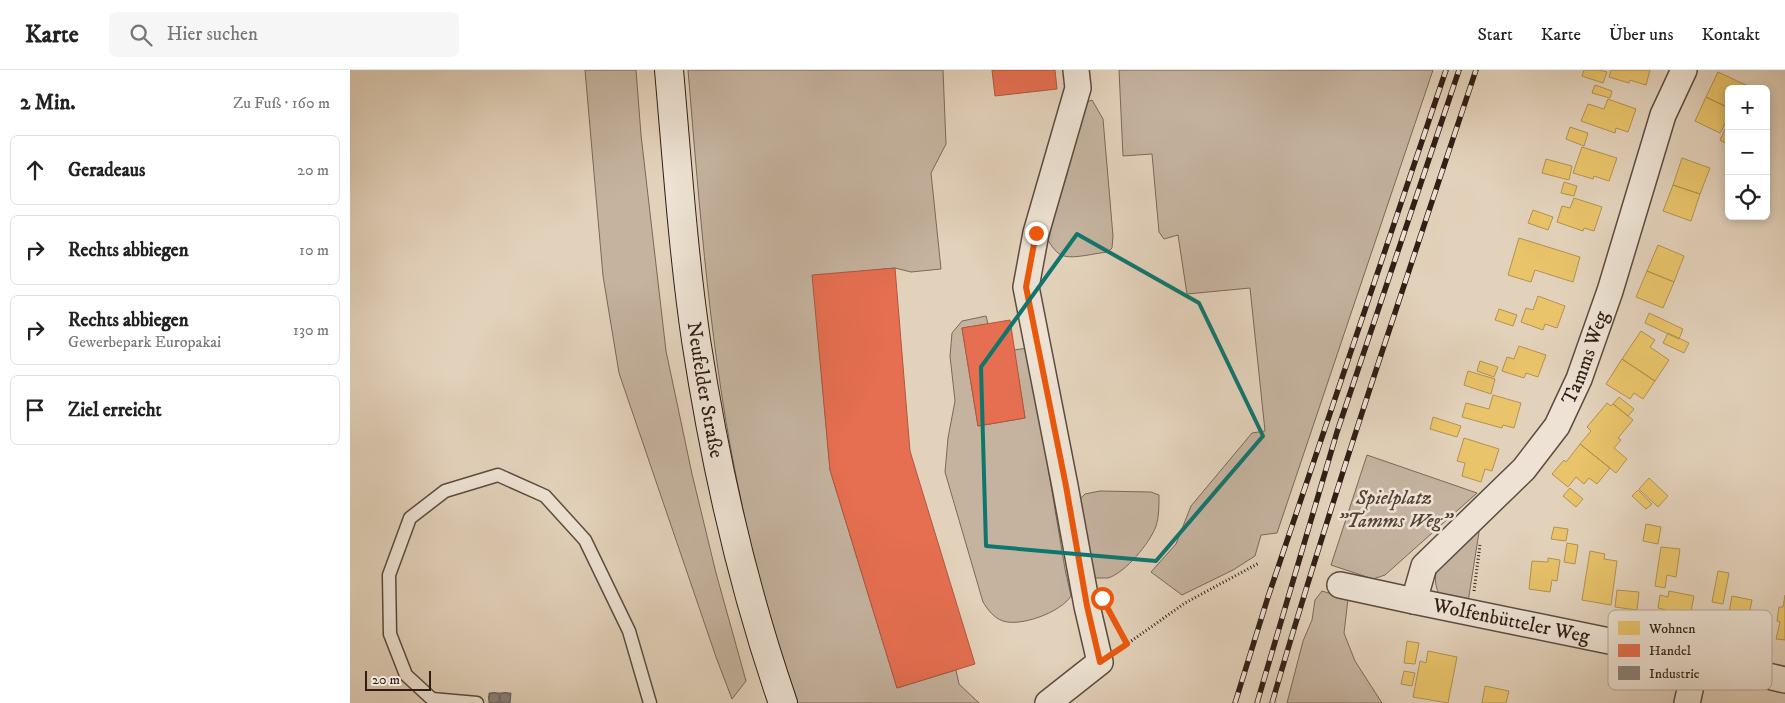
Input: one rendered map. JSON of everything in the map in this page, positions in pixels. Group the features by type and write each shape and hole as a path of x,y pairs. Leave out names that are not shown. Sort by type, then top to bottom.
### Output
{"street":[{"name":"Neufelder Straße","path":"669,70 689,285 716,460 745,582 763,647 783,703"},
{"path":"1048,703 1100,662 1087,606 1066,486 1026,287 1036,233 1078,88 1076,70"},
{"name":"Tamms Weg","path":"1414,602 1424,566 1524,469 1557,426 1579,379 1610,291 1664,115 1684,70"},
{"name":"Wolfenbütteler Weg","path":"1340,585 1414,602 1608,641"},
{"name":"Wolfenbütteler Weg","path":"1772,677 1785,680"},
{"path":"1688,703 1691,690"}],"lane":[{"path":"477,703 432,699 406,675 390,634 389,575 410,518 445,491 498,475 545,496 586,540 629,631 650,703"}],"path":[{"path":"1471,612 1486,507"},
{"path":"1100,662 1185,603 1259,563"},
{"path":"1113,620 1127,644"}],"highlighted area":[{"path":"1077,234 1199,303 1263,436 1156,561 986,546 981,367"}],"green space":[{"path":"585,70 636,70 641,135 666,351 692,474 716,573 746,681 732,699 619,373 603,276"},
{"path":"688,70 943,70 946,144 931,173 941,269 911,272 895,268 813,276 830,470 897,688 956,670 959,684 979,703 798,703 758,574 730,442 707,283"},
{"path":"1119,70 1433,70 1277,533 1261,535 1255,556 1233,570 1182,595 1151,572 1176,544 1191,506 1252,433 1265,431 1250,288 1187,294 1178,235 1164,239 1159,232 1152,154 1123,156"},
{"path":"1092,100 1103,119 1113,236 1112,248 1108,252 1068,257 1054,249 1047,239 1068,171 1066,159 1087,102"},
{"path":"986,316 988,324 962,328 978,426 1025,418 1014,350 1028,348 1071,596 1059,608 1050,613 1020,622 1000,620 991,613 983,602 945,472 948,438 955,401 950,356 952,333 962,321"},
{"name":"Spielplatz \"Tamms Weg\"","path":"1367,455 1477,493 1385,575 1373,579 1331,565"},
{"path":"1100,491 1151,492 1159,495 1159,511 1153,533 1129,564 1108,578 1096,578 1091,568 1080,499 1085,494"},
{"path":"1480,526 1468,602 1439,594 1436,587 1438,565"},
{"path":"1322,591 1348,599 1344,633 1355,661 1382,703 1287,703 1303,641 1312,620 1315,600"}],"building: Wohnen":[{"path":"1584,70 1607,72 1603,83 1582,76"},
{"path":"1611,70 1650,70 1646,85 1630,80 1629,83 1609,77"},
{"path":"1718,72 1746,85 1725,85 1725,106 1706,97"},
{"path":"1595,85 1612,91 1610,98 1592,93"},
{"path":"1706,97 1725,106 1725,124 1720,133 1695,121"},
{"path":"1608,99 1636,109 1628,132 1616,128 1615,133 1581,121 1588,104 1604,109"},
{"path":"1570,127 1588,133 1584,146 1566,139"},
{"path":"1725,129 1725,143 1720,140"},
{"path":"1582,147 1617,158 1609,181 1594,176 1593,179 1573,173"},
{"path":"1682,158 1710,168 1700,194 1673,185"},
{"path":"1546,159 1572,166 1569,180 1542,173"},
{"path":"1564,182 1577,186 1574,196 1561,193"},
{"path":"1673,185 1700,194 1691,221 1663,211"},
{"path":"1574,198 1602,207 1594,231 1584,228 1583,231 1557,222 1562,206 1570,208"},
{"path":"1533,210 1553,217 1548,230 1528,223"},
{"path":"1519,238 1580,257 1573,282 1535,270 1531,282 1508,275"},
{"path":"1658,245 1684,256 1674,282 1647,271"},
{"path":"1647,271 1674,282 1663,308 1636,297"},
{"path":"1538,296 1565,306 1557,328 1545,324 1543,330 1521,322 1526,308 1533,310"},
{"path":"1499,309 1517,315 1513,326 1495,320"},
{"path":"1649,313 1683,329 1679,339 1645,323"},
{"path":"1641,331 1655,340 1650,347 1669,360 1655,381 1622,359"},
{"path":"1668,333 1689,343 1684,353 1663,343"},
{"path":"1519,346 1546,355 1538,377 1526,373 1524,378 1502,371 1507,357 1514,359"},
{"path":"1622,359 1655,381 1643,399 1634,393 1630,399 1606,384"},
{"path":"1480,361 1498,367 1494,377 1477,371"},
{"path":"1468,371 1495,379 1491,394 1464,385"},
{"path":"1493,395 1521,403 1514,428 1503,425 1502,428 1462,417 1466,403 1489,409"},
{"path":"1619,397 1634,409 1628,416 1613,404"},
{"path":"1607,403 1611,406 1613,404 1633,420 1618,438 1621,440 1614,448 1627,459 1616,473 1580,444 1591,431 1587,427"},
{"path":"1433,417 1461,426 1457,437 1430,429"},
{"path":"1464,438 1499,449 1492,471 1485,469 1481,482 1462,476 1465,463 1457,461"},
{"path":"1580,444 1610,468 1597,484 1589,478 1584,484 1576,477 1568,487 1552,474 1564,460 1566,462"},
{"path":"1649,478 1668,496 1658,507 1639,489"},
{"path":"1570,488 1583,499 1576,507 1563,496"},
{"path":"1638,490 1652,504 1646,509 1632,496"},
{"path":"1646,524 1661,527 1658,544 1643,541"},
{"path":"1554,527 1568,529 1566,541 1551,539"},
{"path":"1567,543 1578,545 1575,564 1564,562"},
{"path":"1661,547 1680,549 1676,577 1667,575 1665,588 1655,586"},
{"path":"1590,551 1605,554 1604,559 1617,561 1611,605 1582,600"},
{"path":"1548,558 1560,560 1557,581 1552,580 1550,592 1529,589 1532,561 1548,562"},
{"path":"1718,571 1729,573 1723,604 1712,602"},
{"path":"1617,590 1639,592 1637,610 1615,607"},
{"path":"1669,591 1694,596 1691,610 1666,610 1658,608 1660,595 1668,597"},
{"path":"1785,595 1785,640 1776,639 1780,622 1777,621 1779,607 1783,607"},
{"path":"1732,596 1752,600 1750,610 1729,610"},
{"path":"1407,641 1419,643 1415,664 1404,663"},
{"path":"1428,651 1457,657 1448,703 1413,697 1420,661 1426,663"},
{"path":"1404,671 1415,673 1412,686 1401,684"},
{"path":"1485,686 1509,691 1506,703 1482,703"}],"building: Handel":[{"path":"992,70 1055,70 1057,89 995,96"},
{"path":"895,268 910,451 975,664 897,688 830,470 812,275"},
{"path":"1010,320 1025,418 978,426 962,328"}],"building: Industrie":[{"path":"489,693 511,693 510,703 489,703"},
{"path":"492,693 496,693 499,698 498,702 492,703 489,700 489,696"},
{"path":"503,693 507,693 510,698 509,702 503,703 500,700 500,696"}],"railway":[{"path":"1235,703 1268,597 1446,70"},
{"path":"1257,703 1337,432 1459,70"},
{"path":"1272,703 1345,464 1476,70"}],"route":[{"path":"1036,233 1028,269 1026,287 1028,302 1066,486 1087,606 1100,662 1127,644 1102,598"}]}
